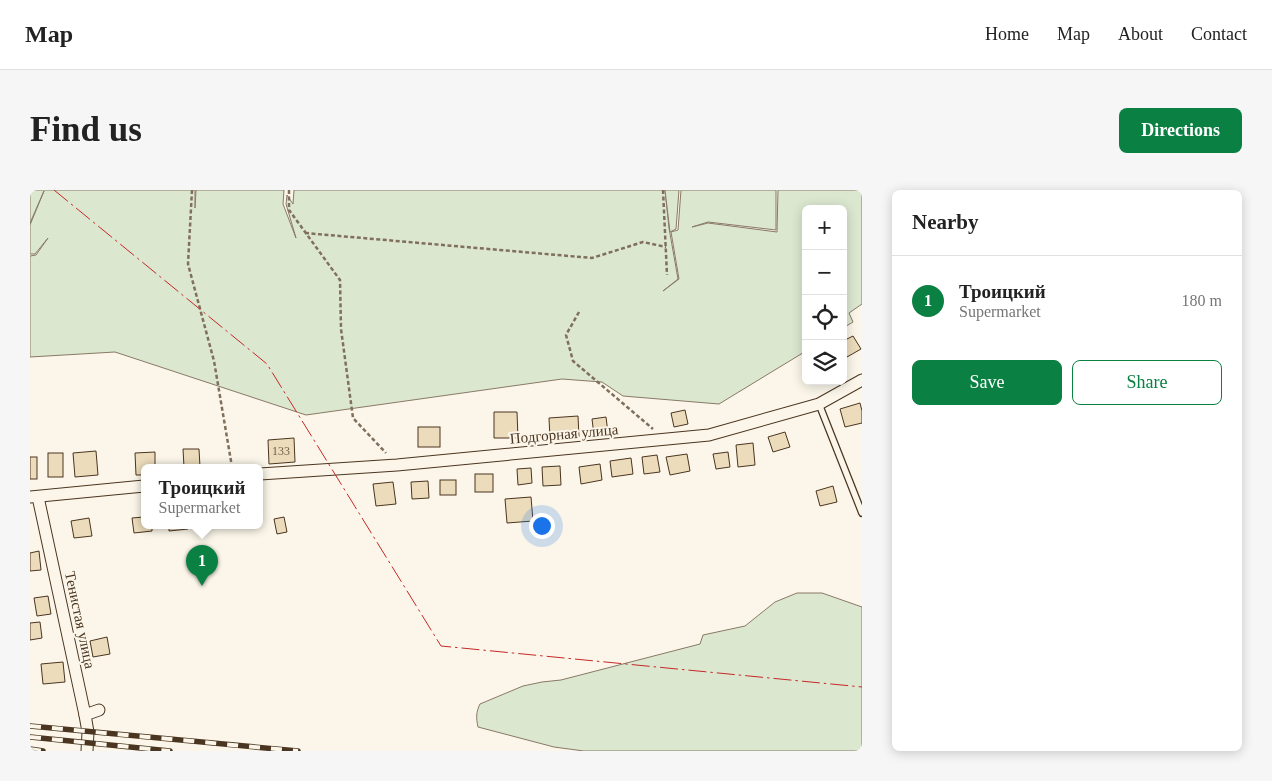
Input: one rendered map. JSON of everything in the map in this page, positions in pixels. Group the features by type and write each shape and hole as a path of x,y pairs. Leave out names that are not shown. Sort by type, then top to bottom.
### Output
{"street":[{"name":"Подгорная улица","path":"263,474 397,465 709,435 819,404 862,380"},
{"path":"34,497 141,486"},
{"name":"Тенистая улица","path":"34,497 85,715 88,732 87,751"},
{"path":"85,715 99,710"}],"lane":[{"path":"819,404 862,513"}],"path":[{"path":"192,190 188,264 214,361 231,464"},
{"path":"289,190 289,210 340,280 341,329 353,418 397,465"},
{"path":"663,190 667,275"},
{"path":"305,233 592,258 643,242 666,247"},
{"path":"579,312 566,335 573,361 665,439"}],"green space":[{"path":"30,190 195,190 195,208 196,190 284,190 283,204 296,238 286,204 287,195 293,204 294,190 665,190 669,228 678,279 663,291 679,279 671,232 678,230 681,190 776,190 776,230 708,222 692,227 708,223 777,232 778,190 862,190 862,304 849,313 853,322 847,326 847,205 802,205 802,353 719,404 623,396 602,382 562,379 306,415 115,352 30,357 30,256 36,255 48,238 35,254 30,254 30,225 44,191 30,223"},
{"path":"665,190 679,190 676,229 670,232"},
{"path":"797,593 822,593 862,607 862,751 584,751 554,747 478,727 477,715 480,704 523,686 561,680 700,644 703,635 745,626 775,602"}],"building":[{"path":"853,336 861,349 847,357 847,340"},
{"path":"860,403 862,423 845,427 840,409"},
{"path":"685,410 688,424 674,427 671,413"},
{"path":"494,412 517,412 518,438 494,438"},
{"path":"578,416 579,437 550,438 549,418"},
{"path":"606,417 608,433 594,435 592,419"},
{"path":"418,427 440,427 440,447 418,447"},
{"path":"785,432 790,447 773,452 768,437"},
{"path":"294,438 295,462 269,464 268,440"},
{"path":"753,443 755,465 738,467 736,445"},
{"path":"183,449 199,449 200,464 184,464"},
{"path":"96,451 98,475 75,477 73,453"},
{"path":"155,452 155,464 141,464 141,475 136,475 135,453"},
{"path":"728,452 730,467 716,469 713,454"},
{"path":"48,453 63,453 63,477 48,477"},
{"path":"687,454 690,471 670,475 666,457"},
{"path":"657,455 660,472 644,474 642,457"},
{"path":"30,457 37,457 37,479 30,479"},
{"path":"631,458 633,474 612,477 610,461"},
{"path":"600,464 602,480 581,484 579,467"},
{"path":"560,466 561,485 543,486 542,467"},
{"path":"531,468 532,483 518,485 517,469"},
{"path":"475,474 493,474 493,492 475,492"},
{"path":"440,480 456,480 456,495 440,495"},
{"path":"428,481 429,498 412,499 411,482"},
{"path":"393,482 396,504 376,506 373,484"},
{"path":"833,486 837,502 820,506 816,491"},
{"path":"531,497 533,521 507,523 505,499"},
{"path":"141,517 141,529 152,529 152,531 134,533 132,518"},
{"path":"284,517 287,532 277,534 274,519"},
{"path":"89,518 92,536 74,538 71,521"},
{"path":"169,529 188,529 169,531"},
{"path":"39,551 41,570 30,571 30,553"},
{"path":"48,596 51,614 37,616 34,598"},
{"path":"40,622 42,638 30,640 30,623"},
{"path":"107,637 110,654 93,657 90,641"},
{"path":"63,662 65,682 43,684 41,664"}],"railway":[{"path":"30,726 298,751"},
{"path":"30,737 170,751"},
{"path":"30,749 43,751"}],"power":[{"path":"54,190 267,364 441,646 862,687"}],"place":[{"name":"Троицкий","path":"202,586"}]}
